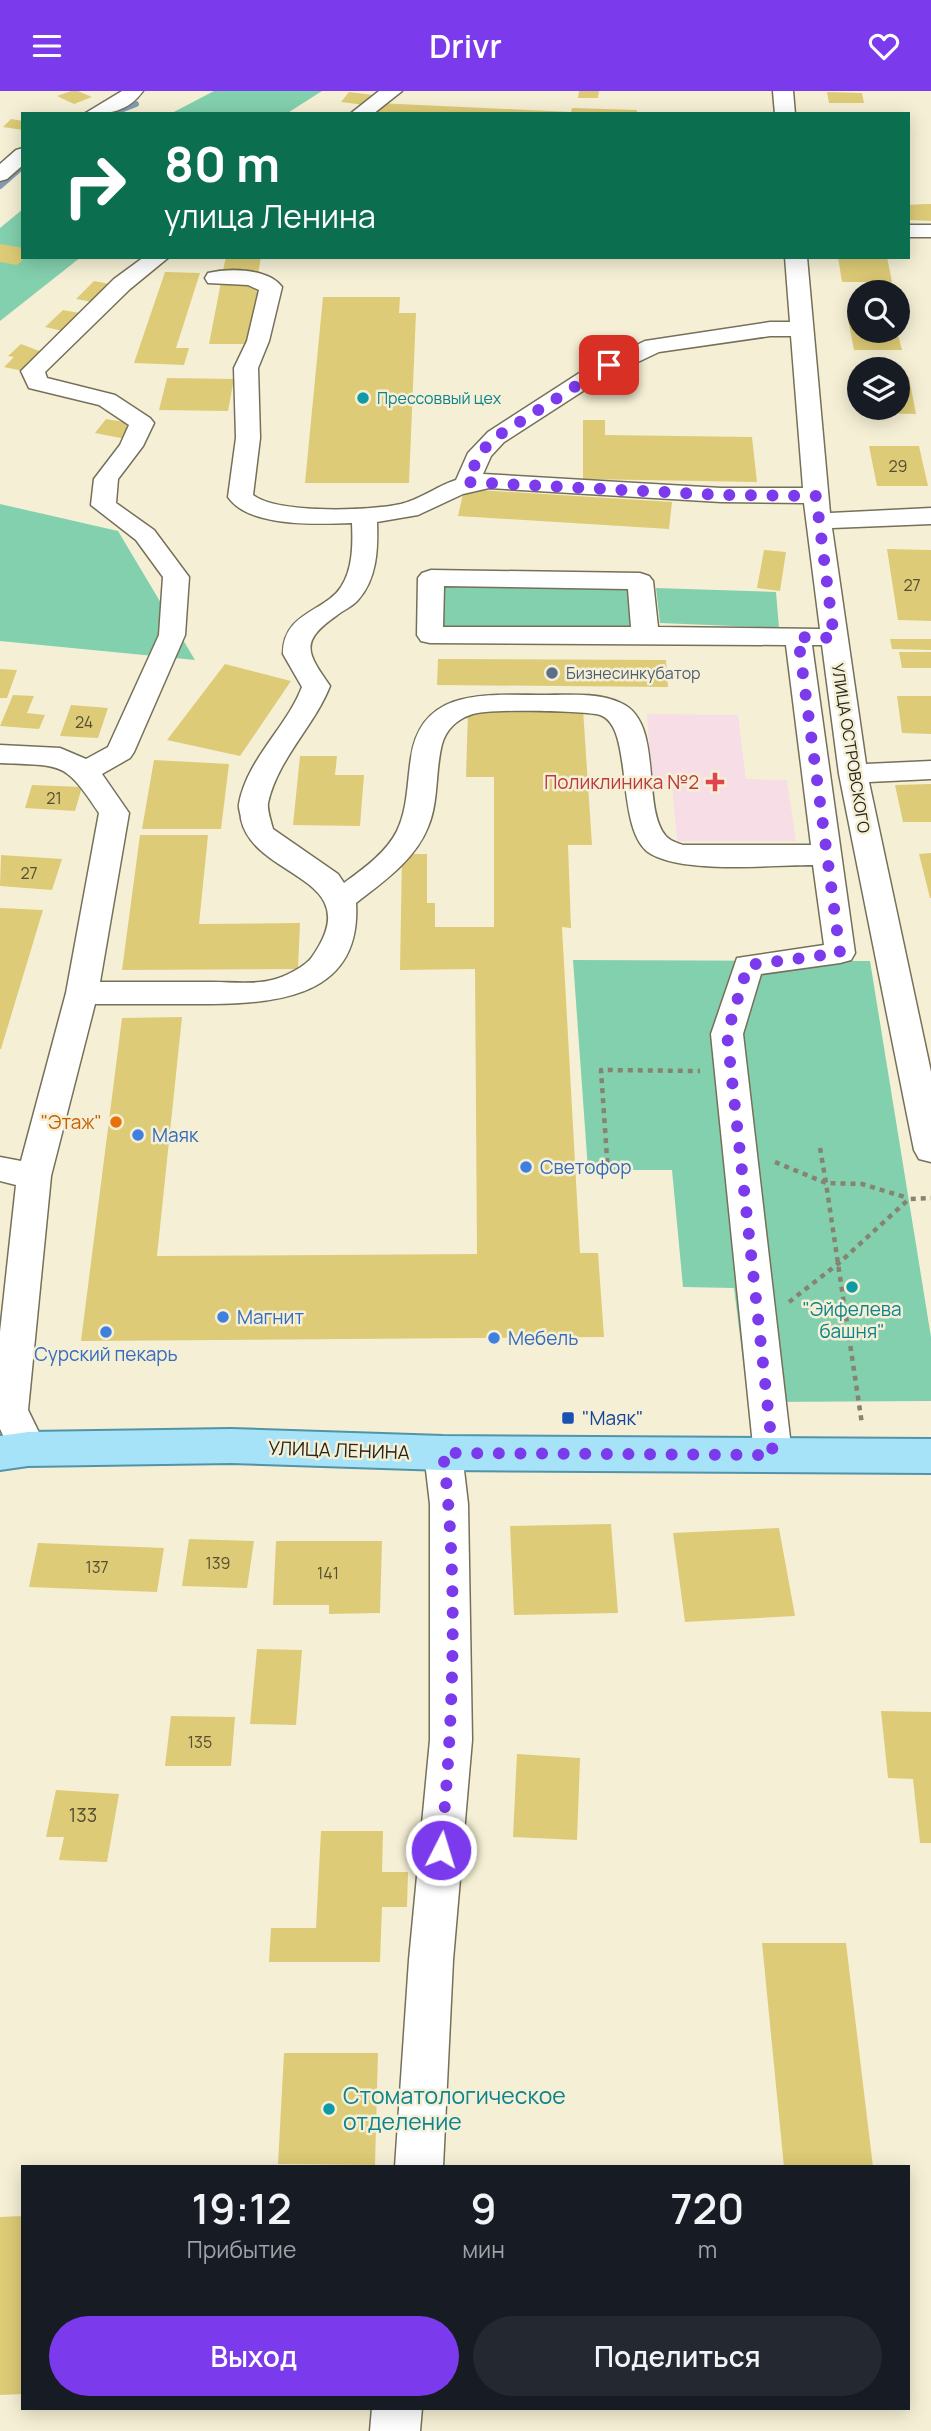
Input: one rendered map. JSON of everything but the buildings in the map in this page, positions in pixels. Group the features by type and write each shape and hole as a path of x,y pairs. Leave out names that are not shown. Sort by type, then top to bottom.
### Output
{"main road":[{"name":"УЛИЦА ЛЕНИНА","path":"14,1451 232,1446 443,1453 931,1456"}],"street":[{"path":"98,112 125,100 132,91"},
{"path":"363,112 392,91"},
{"path":"783,91 785,112"},
{"path":"0,175 21,156"},
{"path":"910,231 931,231"},
{"path":"86,771 120,752 172,635 176,577 145,535 103,505 106,479 131,446 142,422 107,400 37,383 33,371 122,284 155,259"},
{"name":"УЛИЦА ОСТРОВСКОГО","path":"796,259 817,508 853,774 923,1064 931,1150"},
{"path":"216,278 251,278 271,287 258,341 246,369 248,438 240,497 256,509 283,513 364,514 408,510 467,482 721,495 817,508 931,516"},
{"path":"467,482 480,453 496,437 626,356 653,346 770,328 802,329"},
{"path":"82,993 250,993 284,989 320,969 336,945 342,919 341,900 327,881 277,849 259,833 253,805 269,764 310,702 316,686 294,658 295,645 301,631 352,591 360,570 366,538 364,514"},
{"path":"645,634 640,582 431,578 430,635 645,634 834,638"},
{"path":"773,1455 727,1034 748,965 840,953 822,870 798,637"},
{"path":"341,900 384,865 412,831 429,735 450,710 468,705 592,705 612,709 623,717 630,733 640,804 650,837 662,848 681,855 822,870"},
{"path":"0,754 60,757 86,771 114,813 82,993 34,1175 10,1410 14,1451"},
{"path":"853,774 931,770"},
{"path":"0,1169 34,1175"},
{"path":"419,2165 431,1960 452,1740 449,1504 443,1453"},
{"path":"395,2431 397,2410"}],"path":[{"path":"608,1173 601,1070 730,1071"},
{"path":"738,1147 826,1183 862,1184 909,1199 931,1198"},
{"path":"820,1148 867,1456"},
{"path":"758,1327 839,1263 909,1199"}],"shaded area":[{"path":"647,714 738,715 746,779 787,780 796,841 677,841 672,786 652,786"}],"green space":[{"path":"214,91 322,91 289,112 174,112"},
{"path":"21,211 21,259 78,259 0,321 0,228"},
{"path":"0,504 118,531 195,660 0,641"},
{"path":"444,586 629,587 632,628 444,630"},
{"path":"656,588 776,592 779,628 660,623"},
{"path":"573,960 870,961 931,1337 931,1401 748,1402 734,1288 683,1287 672,1170 588,1170"}],"waterway":[{"path":"115,112 136,104"},
{"path":"0,186 21,168"}],"place":[{"name":"Прессоввый цех","path":"363,398"},
{"name":"Бизнесинкубатор","path":"552,673"},
{"name":"Поликлиника №2","path":"715,782"},
{"name":"\"Этаж\"","path":"116,1122"},
{"name":"Maяк","path":"138,1135"},
{"name":"Светофор","path":"526,1167"},
{"name":"\"Эйфелева башня\"","path":"852,1287"},
{"name":"Магнит","path":"223,1317"},
{"name":"Сурский пекарь","path":"106,1332"},
{"name":"Мебель","path":"494,1338"},
{"name":"\"Маяк\"","path":"568,1418"},
{"name":"Стоматологическое отделение","path":"329,2109"}],"route":[{"path":"441,1850 452,1740 449,1504 443,1453 773,1455 727,1034 748,965 840,953 798,637 834,638 816,496 721,495 489,481 467,482 480,453 496,437 609,365"}]}
